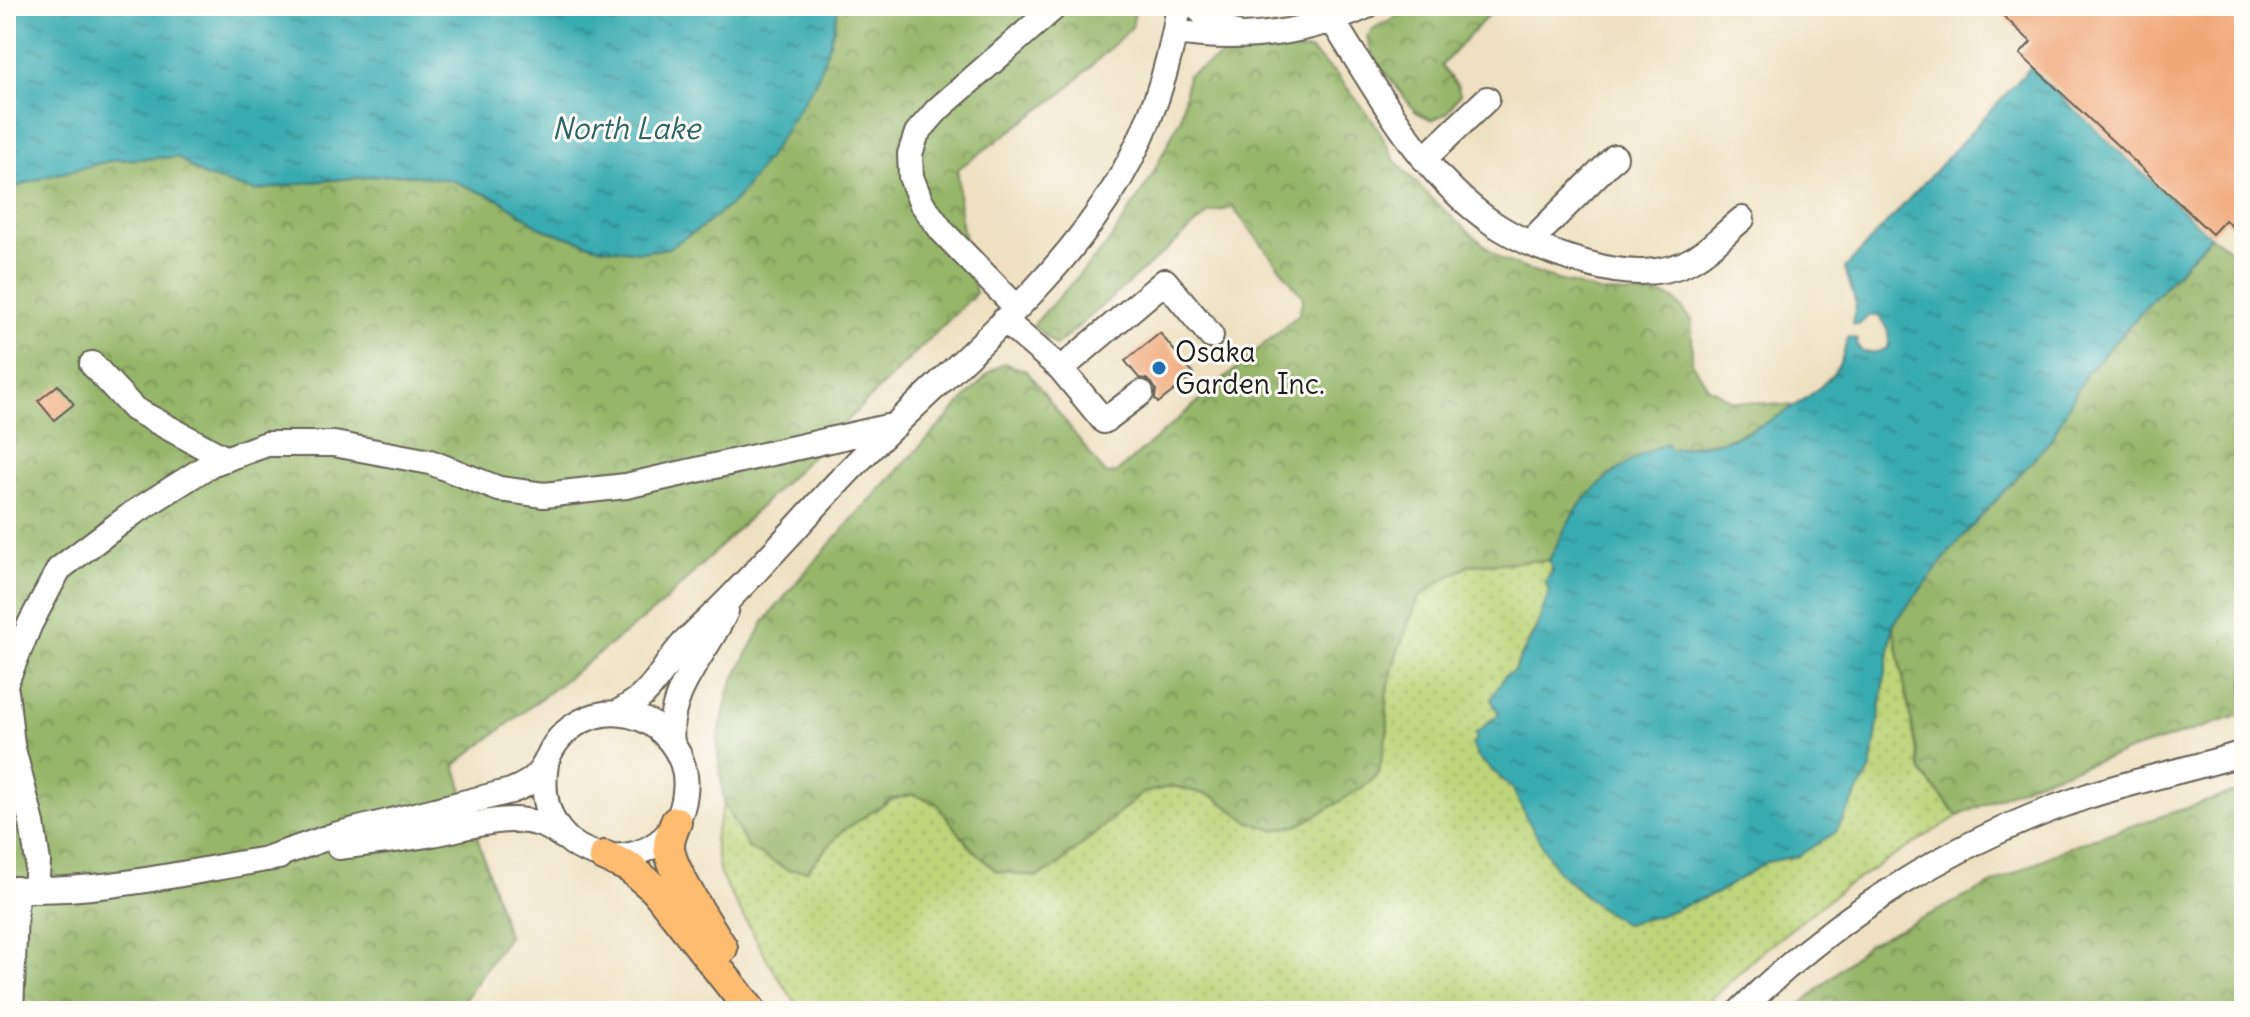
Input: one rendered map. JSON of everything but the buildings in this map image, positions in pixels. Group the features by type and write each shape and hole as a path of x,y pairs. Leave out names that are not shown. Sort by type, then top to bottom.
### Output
{"main road":[{"path":"676,822 669,842 673,862 760,1011"},
{"path":"604,856 629,867 653,886 751,1011"}],"street":[{"path":"1056,6 938,109 917,133 910,154 911,177 921,202 942,231 1104,421 1141,393"},
{"path":"617,713 648,690 680,647 845,475 1010,314 1087,228 1118,182 1143,132 1162,80 1179,6"},
{"path":"1197,6 1210,20 1242,37"},
{"path":"1175,32 1242,37 1301,29 1367,6"},
{"path":"1332,20 1424,159 1455,191 1495,224 1550,253 1609,270 1650,272 1676,267 1695,258 1742,219"},
{"path":"1424,159 1487,99"},
{"path":"1530,242 1615,157"},
{"path":"1061,369 1165,281 1211,336"},
{"path":"92,364 134,409 226,459"},
{"path":"6,682 30,624 59,569 132,514 211,464 267,444 334,444 430,462 499,489 544,495 626,486 896,425"},
{"path":"672,742 670,729 675,703 717,631 734,594"},
{"path":"6,691 12,745 32,823 38,862 19,889 11,1011"},
{"path":"19,889 150,880 508,821 544,825 584,850 604,856 625,856 645,850 663,839 676,822 684,803 686,782 682,761 672,742 657,727 638,717 617,713 598,715 580,721 553,747 543,784 545,804 553,823 566,838"},
{"path":"1740,1011 1777,974 1914,875 2001,831 2084,798 2244,753"},
{"path":"266,859 350,831 511,791 525,786 546,764"}],"green space":[{"path":"839,6 1136,6 1132,27 1064,92 958,169 960,216 976,293 660,606 455,765 508,936 457,1011 6,1011 6,190 114,160 178,157 204,176 310,182 402,174 451,180 500,200 543,229 599,247 641,252 668,248 702,227 736,200 830,42"},
{"path":"1416,6 1497,6 1441,66 1457,85 1460,94 1447,113 1432,120 1416,112 1373,57 1367,37 1374,28"},
{"path":"1310,50 1336,74 1375,123 1395,161 1437,204 1500,259 1603,293 1662,295 1674,299 1692,320 1692,362 1708,387 1733,401 1795,406 1768,422 1722,441 1670,449 1578,507 1549,560 1471,565 1442,580 1419,597 1397,653 1386,696 1388,728 1379,771 1370,782 1299,825 1274,830 1248,821 1213,796 1173,786 1143,793 1053,869 1036,877 996,871 970,847 937,804 913,794 891,800 842,831 807,870 788,870 748,848 724,804 717,743 730,687 764,622 800,578 989,373 1004,363 1027,371 1105,474 1116,473 1299,314 1303,297 1233,208 1209,213 1056,346 1033,325 1107,245 1149,181 1181,117 1188,75 1224,55"},
{"path":"2210,236 2244,259 2244,714 2036,781 1958,816 1921,772 1893,625 1956,544 2050,441 2085,375"},
{"path":"1549,560 1552,574 1546,603 1512,674 1500,712 1480,733 1477,756 1513,789 1557,871 1624,924 1658,916 1717,893 1767,861 1798,856 1871,769 1893,625 1921,772 1958,816 1843,888 1758,955 1702,1011 801,1011 771,966 720,875 714,838 724,804 749,848 807,870 842,831 891,800 914,794 937,804 970,847 1036,877 1053,869 1143,793 1173,786 1213,796 1248,821 1274,830 1299,825 1370,782 1379,771 1388,728 1386,696 1397,653 1419,597 1471,564"},
{"path":"2244,789 2244,1011 1794,1011 1868,944 2071,846"}],"water":[{"name":"North Lake","path":"6,6 839,6 817,79 769,156 736,200 702,227 668,248 641,252 599,247 543,229 500,200 451,180 402,174 310,182 255,191 204,176 177,157 114,160 6,190"},
{"path":"2030,68 2210,236 2085,375 2050,441 1956,544 1893,625 1871,769 1836,832 1798,856 1767,862 1717,893 1658,916 1624,924 1557,871 1513,789 1477,756 1472,744 1477,739 1475,734 1499,714 1491,699 1505,675 1513,672 1536,629 1549,591 1545,581 1553,571 1549,560 1580,505 1598,485 1630,461 1666,443 1670,449 1719,442 1769,421 1821,386 1841,361 1848,337 1858,339 1857,346 1863,352 1888,348 1888,330 1878,316 1868,316 1859,325 1852,324 1856,305 1845,268"}],"place":[{"name":"Osaka Garden Inc.","path":"1159,368"}]}
